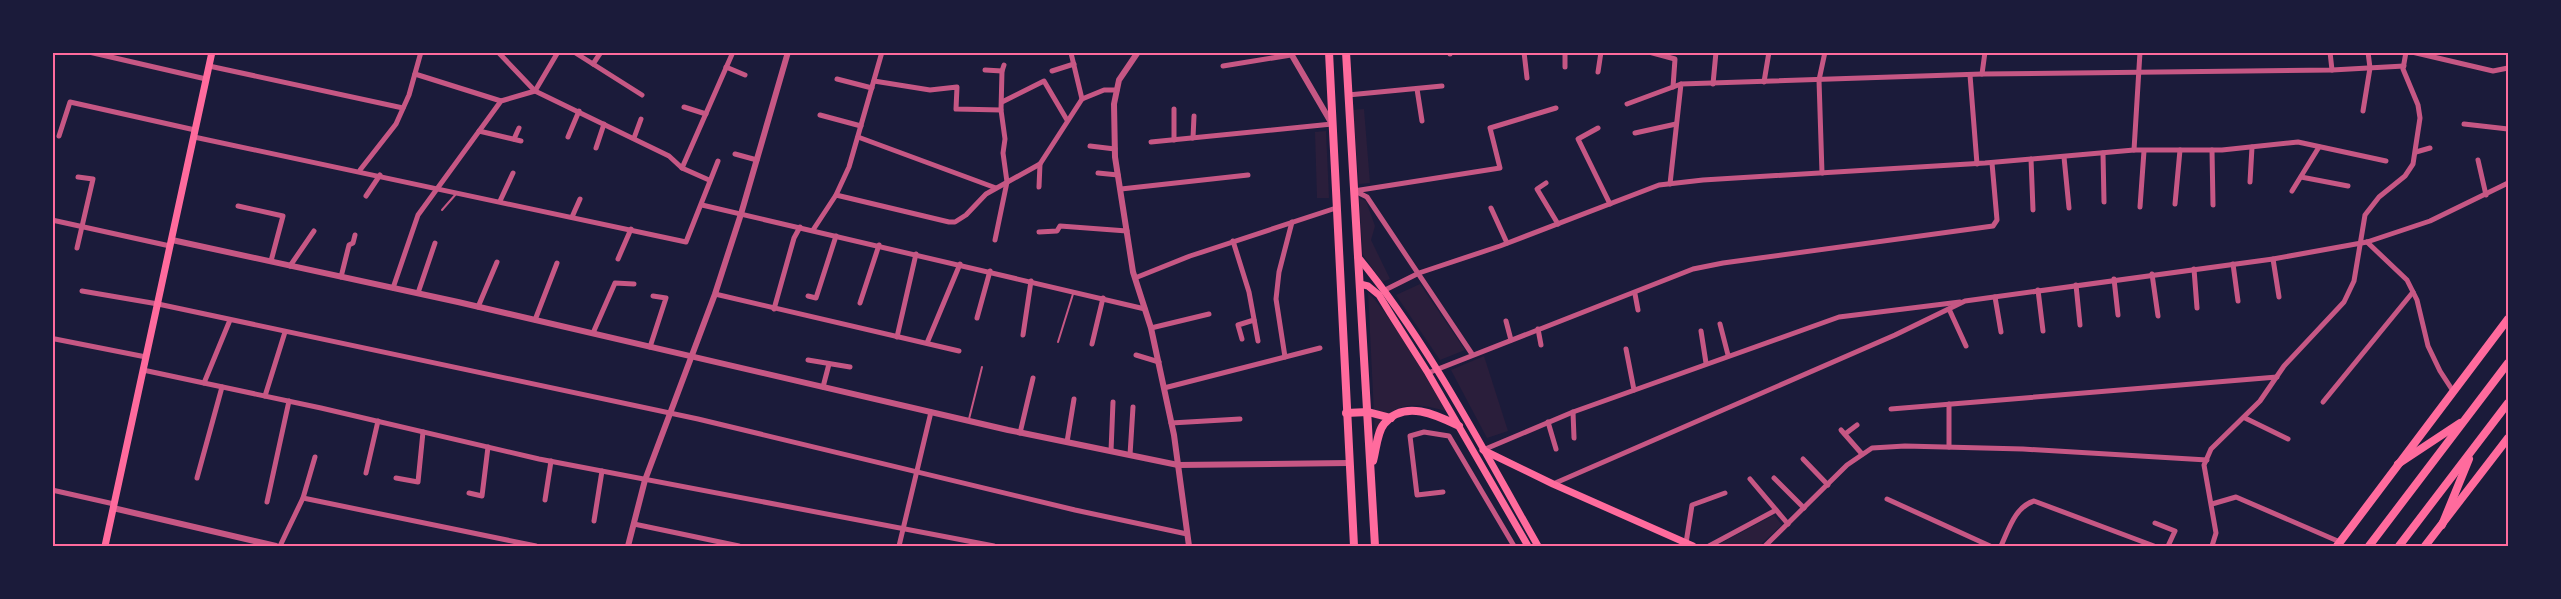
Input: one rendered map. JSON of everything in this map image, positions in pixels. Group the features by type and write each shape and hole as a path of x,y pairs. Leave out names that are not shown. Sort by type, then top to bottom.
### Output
{"main road":[{"path":"105,546 212,52"},
{"path":"1329,52 1354,546"},
{"path":"1346,52 1375,546"},
{"path":"1358,257 1385,290 1437,369 1538,546"},
{"path":"1360,284 1368,286 1379,296 1428,373 1528,546"},
{"path":"2338,544 2508,319"},
{"path":"2368,546 2508,363"},
{"path":"2399,546 2508,403"},
{"path":"1371,467 1383,425 1391,418 1411,411 1435,414 1459,426"},
{"path":"1346,413 1368,412 1391,418"},
{"path":"2398,464 2465,419"},
{"path":"2425,546 2508,438"},
{"path":"2442,525 2473,449"},
{"path":"1483,450 1686,545"}],"street":[{"path":"89,52 206,79"},
{"path":"360,170 396,124 422,52"},
{"path":"498,52 535,91 634,138 669,156 682,168 709,180"},
{"path":"415,74 501,101 535,91 558,52"},
{"path":"574,52 642,95"},
{"path":"593,64 601,52"},
{"path":"682,168 733,52"},
{"path":"628,546 645,480 715,294 741,214 788,52"},
{"path":"813,230 836,195 849,167 882,52"},
{"path":"1071,52 1082,99"},
{"path":"1138,52 1119,80 1114,104 1115,149 1135,278 1160,362 1189,546"},
{"path":"1524,52 1527,78"},
{"path":"1565,52 1565,67"},
{"path":"1599,72 1601,52"},
{"path":"1649,52 1675,59 1673,87"},
{"path":"1713,84 1716,52"},
{"path":"1764,82 1769,52"},
{"path":"1822,173 1819,80 1825,52"},
{"path":"1982,74 1985,52"},
{"path":"2134,150 2140,52"},
{"path":"2330,52 2332,70"},
{"path":"2363,111 2370,68 2368,52"},
{"path":"2212,546 2216,533 2204,465 2211,449 2245,418 2277,376 2344,302 2354,281 2364,243 2365,215 2379,197 2405,176 2413,164 2420,118 2418,105 2404,68 2406,52"},
{"path":"2412,52 2493,71 2508,68"},
{"path":"1151,142 1332,124 1290,54 1223,66"},
{"path":"1052,71 1074,64"},
{"path":"209,66 403,108"},
{"path":"726,67 745,75"},
{"path":"985,70 1003,68 1001,110 1007,182 995,240"},
{"path":"1627,104 1682,84 1982,74 2404,68"},
{"path":"1970,75 1977,164"},
{"path":"837,79 872,88"},
{"path":"874,81 930,90 957,87 956,109 1001,110"},
{"path":"1002,102 1044,81 1067,120"},
{"path":"1670,184 1682,84"},
{"path":"1348,95 1442,86"},
{"path":"1417,89 1422,121"},
{"path":"1039,188 1040,164 1082,99 1104,90 1117,90"},
{"path":"393,288 418,215 501,101"},
{"path":"59,136 70,102 195,133 686,242 718,161"},
{"path":"684,107 706,114"},
{"path":"1354,191 1500,168 1490,128 1556,108"},
{"path":"1174,109 1174,140"},
{"path":"568,137 579,111"},
{"path":"820,115 861,126"},
{"path":"1193,138 1194,116"},
{"path":"634,138 640,119"},
{"path":"596,148 604,124"},
{"path":"1635,134 1676,124"},
{"path":"2464,124 2508,129"},
{"path":"1598,128 1578,139 1610,204"},
{"path":"514,139 519,129"},
{"path":"479,132 521,141"},
{"path":"858,137 996,188"},
{"path":"1385,290 1419,273 1507,243 1659,185 1992,163 2134,150 2211,150 2298,142 2386,160"},
{"path":"1090,146 1115,149"},
{"path":"2250,182 2252,147"},
{"path":"2292,191 2319,147"},
{"path":"2416,152 2430,148"},
{"path":"2175,204 2180,150"},
{"path":"2211,150 2213,205"},
{"path":"2140,207 2144,151"},
{"path":"2103,153 2104,202"},
{"path":"735,154 757,160"},
{"path":"2064,157 2069,208"},
{"path":"2031,159 2033,210"},
{"path":"2478,160 2486,195"},
{"path":"1428,373 1472,354 1635,294 1693,269 1723,262 1994,226 1996,220 1992,163"},
{"path":"836,195 955,222 966,215 986,194 1040,164"},
{"path":"1098,172 1118,175"},
{"path":"500,201 513,173"},
{"path":"366,196 380,175"},
{"path":"1120,189 1248,175"},
{"path":"77,248 93,179 78,177"},
{"path":"2301,177 2348,186"},
{"path":"1546,183 1537,189 1558,224"},
{"path":"1483,450 1573,412 1839,317 2273,259 2364,243 2430,221 2508,183"},
{"path":"1354,191 1367,198 1472,354"},
{"path":"573,217 580,200"},
{"path":"702,205 1145,309"},
{"path":"238,206 283,216 271,261"},
{"path":"1135,278 1233,241 1336,208"},
{"path":"1491,208 1507,243"},
{"path":"52,220 271,261 593,333 1020,433 1178,465 1349,463"},
{"path":"1285,357 1276,298 1279,272 1292,222"},
{"path":"1039,232 1057,231 1060,226 1127,231"},
{"path":"774,309 794,238 800,227"},
{"path":"618,259 632,229"},
{"path":"290,266 314,231"},
{"path":"341,277 349,245 353,243 355,235"},
{"path":"808,296 816,298 836,236"},
{"path":"1233,241 1249,292 1258,341"},
{"path":"418,294 435,243"},
{"path":"2364,243 2407,280 2413,292 2428,346 2453,391"},
{"path":"860,303 879,245"},
{"path":"897,338 916,254"},
{"path":"2273,259 2279,297"},
{"path":"478,307 497,262"},
{"path":"535,320 557,263"},
{"path":"927,343 960,264"},
{"path":"2233,264 2238,301"},
{"path":"2194,269 2197,308"},
{"path":"977,318 990,271"},
{"path":"2152,274 2158,316"},
{"path":"2114,279 2118,315"},
{"path":"1023,335 1031,281"},
{"path":"593,333 615,283 634,284"},
{"path":"2076,285 2080,325"},
{"path":"2038,290 2043,331"},
{"path":"82,291 158,304 670,414 1075,510 1188,534"},
{"path":"2323,402 2413,292"},
{"path":"715,294 958,351"},
{"path":"1635,294 1638,310"},
{"path":"650,347 666,298 653,296"},
{"path":"1995,297 2001,332"},
{"path":"1092,344 1103,298"},
{"path":"1553,484 1868,347 1965,301"},
{"path":"1948,309 1966,346"},
{"path":"1151,328 1209,315"},
{"path":"204,383 231,320"},
{"path":"1242,339 1238,325 1254,320"},
{"path":"1506,321 1511,340"},
{"path":"1720,324 1728,355"},
{"path":"1538,329 1541,345"},
{"path":"265,396 285,332"},
{"path":"1701,332 1706,363"},
{"path":"55,339 146,357"},
{"path":"1164,388 1320,348"},
{"path":"1626,349 1635,390"},
{"path":"1136,355 1160,362"},
{"path":"808,360 850,367"},
{"path":"823,387 829,364"},
{"path":"143,370 551,461 994,546"},
{"path":"1891,409 2277,376"},
{"path":"1020,433 1034,378"},
{"path":"197,478 222,387"},
{"path":"1067,442 1074,399"},
{"path":"267,502 289,401"},
{"path":"1111,452 1113,402"},
{"path":"1949,404 1949,447"},
{"path":"1130,455 1133,407"},
{"path":"899,546 931,412"},
{"path":"1573,412 1574,438"},
{"path":"2245,418 2288,439"},
{"path":"1171,423 1240,419"},
{"path":"366,473 378,421"},
{"path":"1548,422 1556,449"},
{"path":"1857,426 1843,432 1862,454"},
{"path":"396,478 418,482 423,432"},
{"path":"1443,492 1418,495 1410,435 1424,432 1449,436 1514,546"},
{"path":"469,493 482,496 488,447"},
{"path":"1765,546 1828,485 1872,447 1949,447 2207,460"},
{"path":"52,490 278,546 292,524 303,498 315,457"},
{"path":"1803,459 1828,485"},
{"path":"545,500 551,461"},
{"path":"594,521 602,471"},
{"path":"1774,477 1804,508"},
{"path":"1750,479 1788,524"},
{"path":"1686,545 1692,505 1725,493"},
{"path":"2212,504 2236,497 2338,544"},
{"path":"303,498 532,546"},
{"path":"1887,498 1990,546"},
{"path":"2001,546 2016,513 2026,503 2034,501 2154,546"},
{"path":"1709,546 1776,510"},
{"path":"2155,523 2175,531 2168,546"},
{"path":"634,525 739,546"}],"lane":[{"path":"442,210 458,192"},
{"path":"1059,342 1074,291"},
{"path":"968,421 982,367"}],"shaded area":[{"path":"1364,109 1370,183 1359,184 1353,110"},
{"path":"1326,131 1329,198 1317,198 1315,132"},
{"path":"1359,198 1366,201 1375,226 1371,240 1390,279 1382,282 1363,255"},
{"path":"1420,284 1465,350 1440,360 1396,295"},
{"path":"1368,292 1400,334 1448,412 1425,406 1405,406 1388,415 1375,434"},
{"path":"1484,356 1508,431 1487,438 1451,370"},
{"path":"1774,515 1782,525 1759,546 1716,546"}]}
